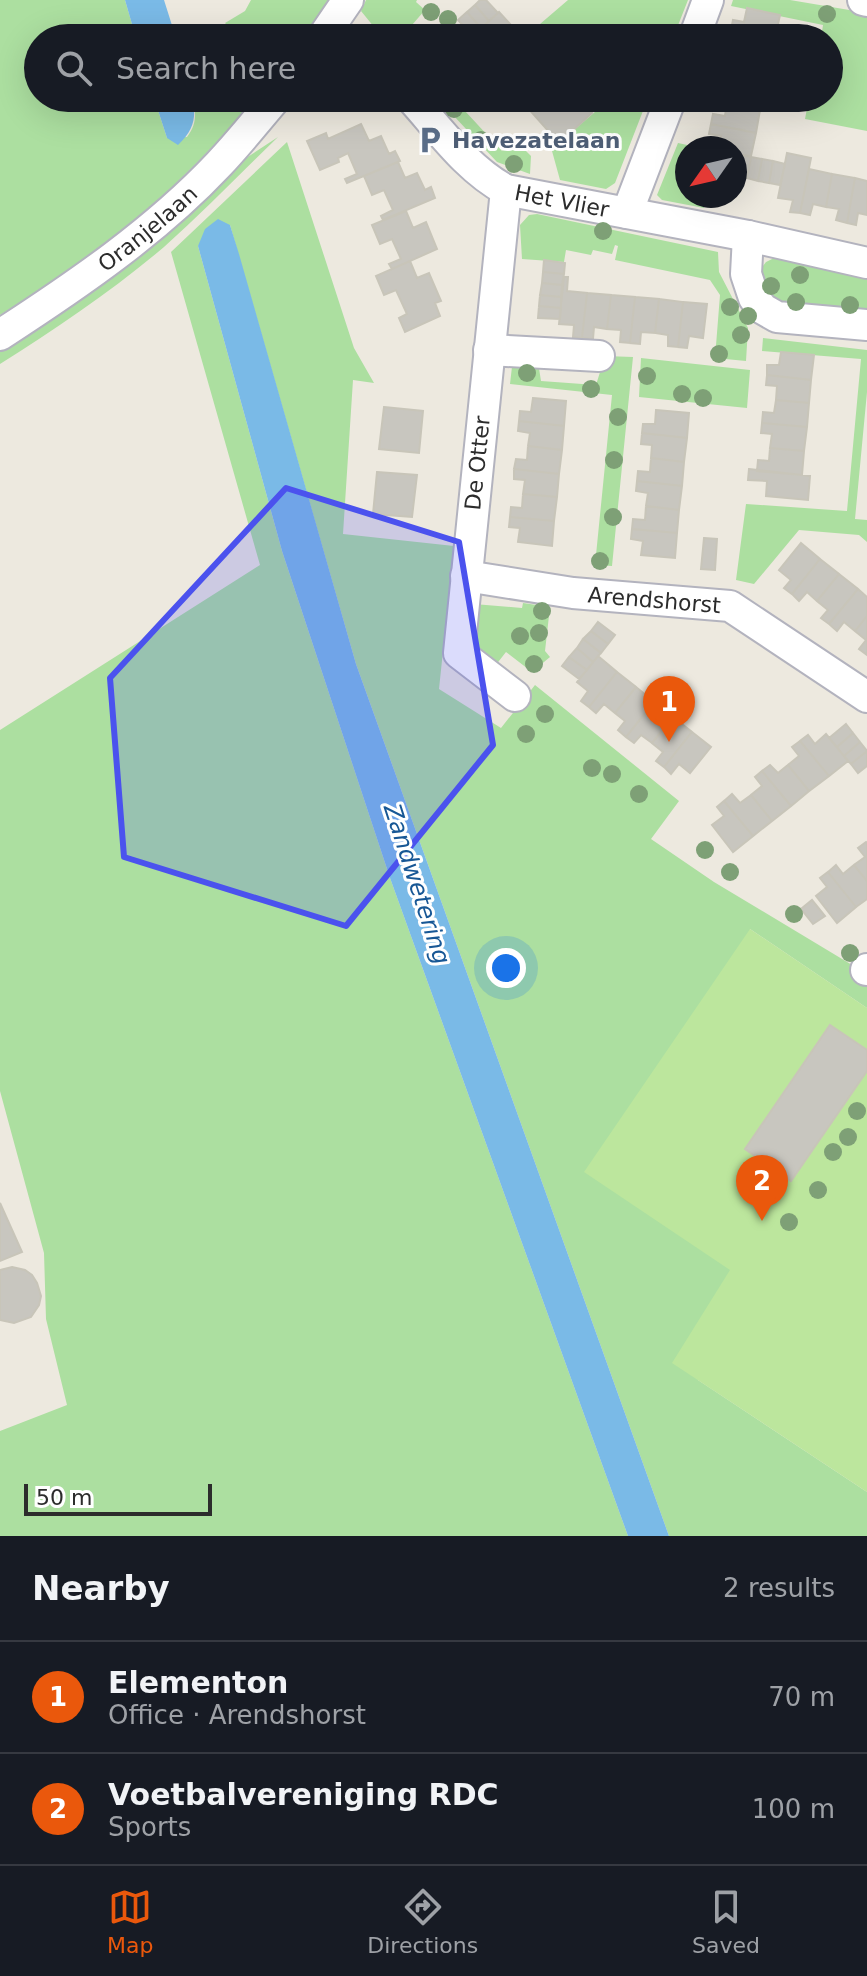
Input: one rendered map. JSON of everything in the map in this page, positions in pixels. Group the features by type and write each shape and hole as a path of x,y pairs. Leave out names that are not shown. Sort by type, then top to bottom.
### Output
{"street":[{"path":"699,24 708,0"},
{"name":"Oranjelaan","path":"0,335 82,280 159,219 219,163 264,112"},
{"name":"Het Vlier","path":"424,112 476,169 506,190 748,236 867,263"},
{"path":"627,213 666,112"},
{"name":"De Otter","path":"506,190 459,653 515,696"},
{"path":"748,236 746,274 754,298 763,309 777,317 867,325"},
{"path":"489,350 599,356"},
{"name":"Arendshorst","path":"466,576 573,593 730,606 867,697"}],"highlighted area":[{"path":"286,488 459,542 493,745 346,926 124,857 110,678"}],"green space":[{"path":"0,0 125,0 132,24 24,24 24,112 159,112 167,138 187,137 193,128 195,112 245,112 193,167 123,231 64,275 0,315"},
{"path":"251,0 334,0 318,24 225,23 245,11"},
{"path":"366,0 417,0 425,10 413,24 372,24 361,11"},
{"path":"568,0 688,0 679,24 540,24"},
{"path":"733,0 790,0 867,13 867,131 805,119 806,112 843,112 843,24 818,24 731,6"},
{"path":"450,112 466,112 502,151 515,140 531,156 530,174 497,162"},
{"path":"595,112 643,112 615,183 606,189 560,180 552,151"},
{"path":"278,137 164,247 84,308 0,364 0,351 57,313 228,170"},
{"path":"287,142 354,348 374,383 353,380 343,534 454,546 439,689 501,728 535,685 679,801 651,839 714,882 867,974 867,1008 750,929 731,1270 698,1380 867,1492 867,1536 669,1536 356,664 230,225 198,246 282,551 390,878 628,1536 0,1536 0,1431 67,1405 46,1319 44,1253 0,1091 0,730 260,565 171,252"},
{"path":"675,150 675,202 662,200 657,195"},
{"path":"537,214 718,252 719,272 748,328 746,361 715,358 720,295 710,280 615,260 618,246 615,245 612,254 593,250 591,255 566,250 564,262 522,259 520,225 529,215"},
{"path":"776,257 867,273 867,314 784,306 767,296 760,270 766,262"},
{"path":"763,338 867,350 867,392 855,519 867,520 867,542 859,535 799,530 754,584 736,580 746,504 847,511 861,359 762,351"},
{"path":"605,356 633,357 612,566 595,565 612,395 510,384 513,358 538,362 541,381 596,385"},
{"path":"641,358 750,370 747,408 639,397"},
{"path":"523,603 550,607 545,651 550,657 532,672 506,652 495,666 470,647 474,604 522,608"},
{"path":"750,929 867,1008 867,1492 672,1363 730,1270 584,1172"}],"water":[{"path":"125,0 164,0 172,24 132,24"},
{"path":"159,112 194,112 193,124 178,145 167,138"},
{"name":"Zandwetering","path":"218,219 230,225 239,254 356,664 669,1536 628,1536 390,878 282,551 198,246 205,229"}],"building":[{"path":"480,0 486,0 498,13 489,21 475,5"},
{"path":"475,5 489,21 478,24 467,12"},
{"path":"747,8 780,15 778,24 732,24 733,20 744,22"},
{"path":"467,12 478,24 462,24 458,20"},
{"path":"499,12 510,24 486,24"},
{"path":"531,112 591,112 592,113 559,143"},
{"path":"726,112 760,112 756,133 711,124 713,114 725,116"},
{"path":"361,124 369,141 381,136 389,154 395,151 400,161 347,183 345,179 357,174 348,153 338,158 339,162 320,170 307,141 326,133 328,139"},
{"path":"711,124 756,133 751,156 747,156 747,136 709,134"},
{"path":"787,153 811,158 800,213 790,212 793,200 778,198"},
{"path":"747,156 751,157 747,178"},
{"path":"751,157 762,159 758,181 747,178"},
{"path":"762,159 773,161 769,183 758,181"},
{"path":"773,161 785,164 780,185 769,183"},
{"path":"398,162 405,178 417,173 425,190 431,187 435,198 383,220 381,216 393,210 384,190 372,195 364,176"},
{"path":"809,169 832,174 826,207 813,204 810,215 800,213"},
{"path":"832,174 855,178 847,223 836,220 839,209 826,207"},
{"path":"855,178 867,181 867,215 858,213 856,225 847,223"},
{"path":"406,211 413,228 426,222 437,249 392,269 389,264 401,259 392,239 380,244 372,225"},
{"path":"544,260 565,263 564,274 543,272"},
{"path":"410,261 417,278 429,273 441,301 435,303 440,316 405,332 399,318 407,314 396,290 384,295 376,276"},
{"path":"543,272 564,274 562,285 542,283"},
{"path":"564,277 568,277 567,291 587,293 582,338 573,337 574,325 559,324"},
{"path":"542,283 562,285 561,297 540,295"},
{"path":"587,293 611,295 607,329 594,327 593,339 582,338"},
{"path":"540,295 561,297 561,308 539,306"},
{"path":"611,295 635,297 630,343 620,342 621,330 607,329"},
{"path":"635,297 659,299 655,333 641,332 640,344 630,343"},
{"path":"659,299 683,302 678,347 668,346 668,335 655,333"},
{"path":"683,302 707,304 703,338 689,336 687,348 678,347"},
{"path":"539,306 561,308 560,319 538,318"},
{"path":"781,352 814,355 811,380 767,375 767,365 779,365"},
{"path":"767,375 811,380 809,403 776,400 777,386 766,385"},
{"path":"533,398 566,401 564,426 519,421 520,411 531,412"},
{"path":"776,400 809,403 807,427 762,423 763,412 774,413"},
{"path":"384,407 423,411 419,453 379,449"},
{"path":"656,410 689,413 687,438 642,433 643,424 655,424"},
{"path":"519,421 564,426 562,450 528,446 530,433 518,431"},
{"path":"762,423 807,427 804,451 770,448 772,434 761,433"},
{"path":"642,433 687,438 684,462 651,458 652,445 641,444"},
{"path":"528,446 562,450 559,474 514,469 516,459 527,460"},
{"path":"770,448 804,451 802,475 757,471 758,460 769,461"},
{"path":"651,458 684,462 682,486 637,481 638,471 650,472"},
{"path":"514,469 559,474 557,497 523,494 525,480 514,479"},
{"path":"749,469 810,476 808,500 766,496 767,481 748,480"},
{"path":"377,472 417,475 412,517 373,514"},
{"path":"637,481 682,486 679,510 646,506 648,493 636,491"},
{"path":"523,494 557,497 554,521 510,517 511,507 522,508"},
{"path":"646,506 679,510 677,533 632,529 633,519 645,520"},
{"path":"510,517 554,521 552,546 518,542 520,528 509,527"},
{"path":"632,529 677,533 675,558 641,555 643,541 631,539"},
{"path":"704,538 717,539 715,570 701,569"},
{"path":"801,543 820,559 792,594 784,588 791,580 779,570"},
{"path":"820,559 839,574 817,601 807,592 799,601 792,594"},
{"path":"839,574 858,589 829,624 821,618 828,610 817,601"},
{"path":"858,589 867,597 867,616 855,631 844,622 837,631 829,624"},
{"path":"867,616 867,655 859,649 866,640 855,631"},
{"path":"598,622 615,635 608,644 591,631"},
{"path":"591,631 608,644 601,653 583,639"},
{"path":"583,639 601,653 593,662 577,648"},
{"path":"577,648 593,662 587,670 569,657"},
{"path":"598,656 617,672 589,707 581,701 588,691 577,682"},
{"path":"569,657 587,670 579,679 562,666"},
{"path":"617,672 636,687 615,713 604,704 596,713 589,707"},
{"path":"636,687 654,702 626,737 618,730 625,721 615,713"},
{"path":"654,702 673,717 652,743 641,735 634,743 626,737"},
{"path":"673,717 692,732 664,767 656,761 663,752 652,743"},
{"path":"846,724 853,733 837,747 829,738"},
{"path":"692,732 711,747 690,773 679,764 671,774 664,767"},
{"path":"853,733 860,742 844,756 837,747"},
{"path":"826,734 848,761 829,776 800,741 808,735 815,744"},
{"path":"800,741 829,776 809,791 788,765 799,756 792,747"},
{"path":"860,742 867,751 851,764 844,756"},
{"path":"867,751 867,766 858,773 851,764"},
{"path":"770,765 778,773 788,765 809,791 791,806 762,771"},
{"path":"762,771 791,806 772,821 751,795 762,786 755,777"},
{"path":"732,794 740,803 751,795 772,821 753,836 724,801"},
{"path":"724,801 753,836 733,852 712,825 724,816 717,807"},
{"path":"866,842 867,881 854,865 865,857 858,848"},
{"path":"836,865 843,874 854,865 867,881 867,899 856,907 828,872"},
{"path":"828,872 856,907 837,923 816,896 827,887 820,878"},
{"path":"812,900 825,916 813,924 801,909"},
{"path":"830,1025 867,1050 867,1071 791,1181 745,1149"},
{"path":"0,1203 22,1252 0,1261"},
{"path":"12,1267 32,1275 41,1296 31,1317 14,1323 0,1320 0,1270"}],"place":[{"name":"Havezatelaan","path":"430,140"},
{"name":"Elementon","path":"669,742"},
{"name":"Voetbalvereniging RDC","path":"762,1221"}]}
